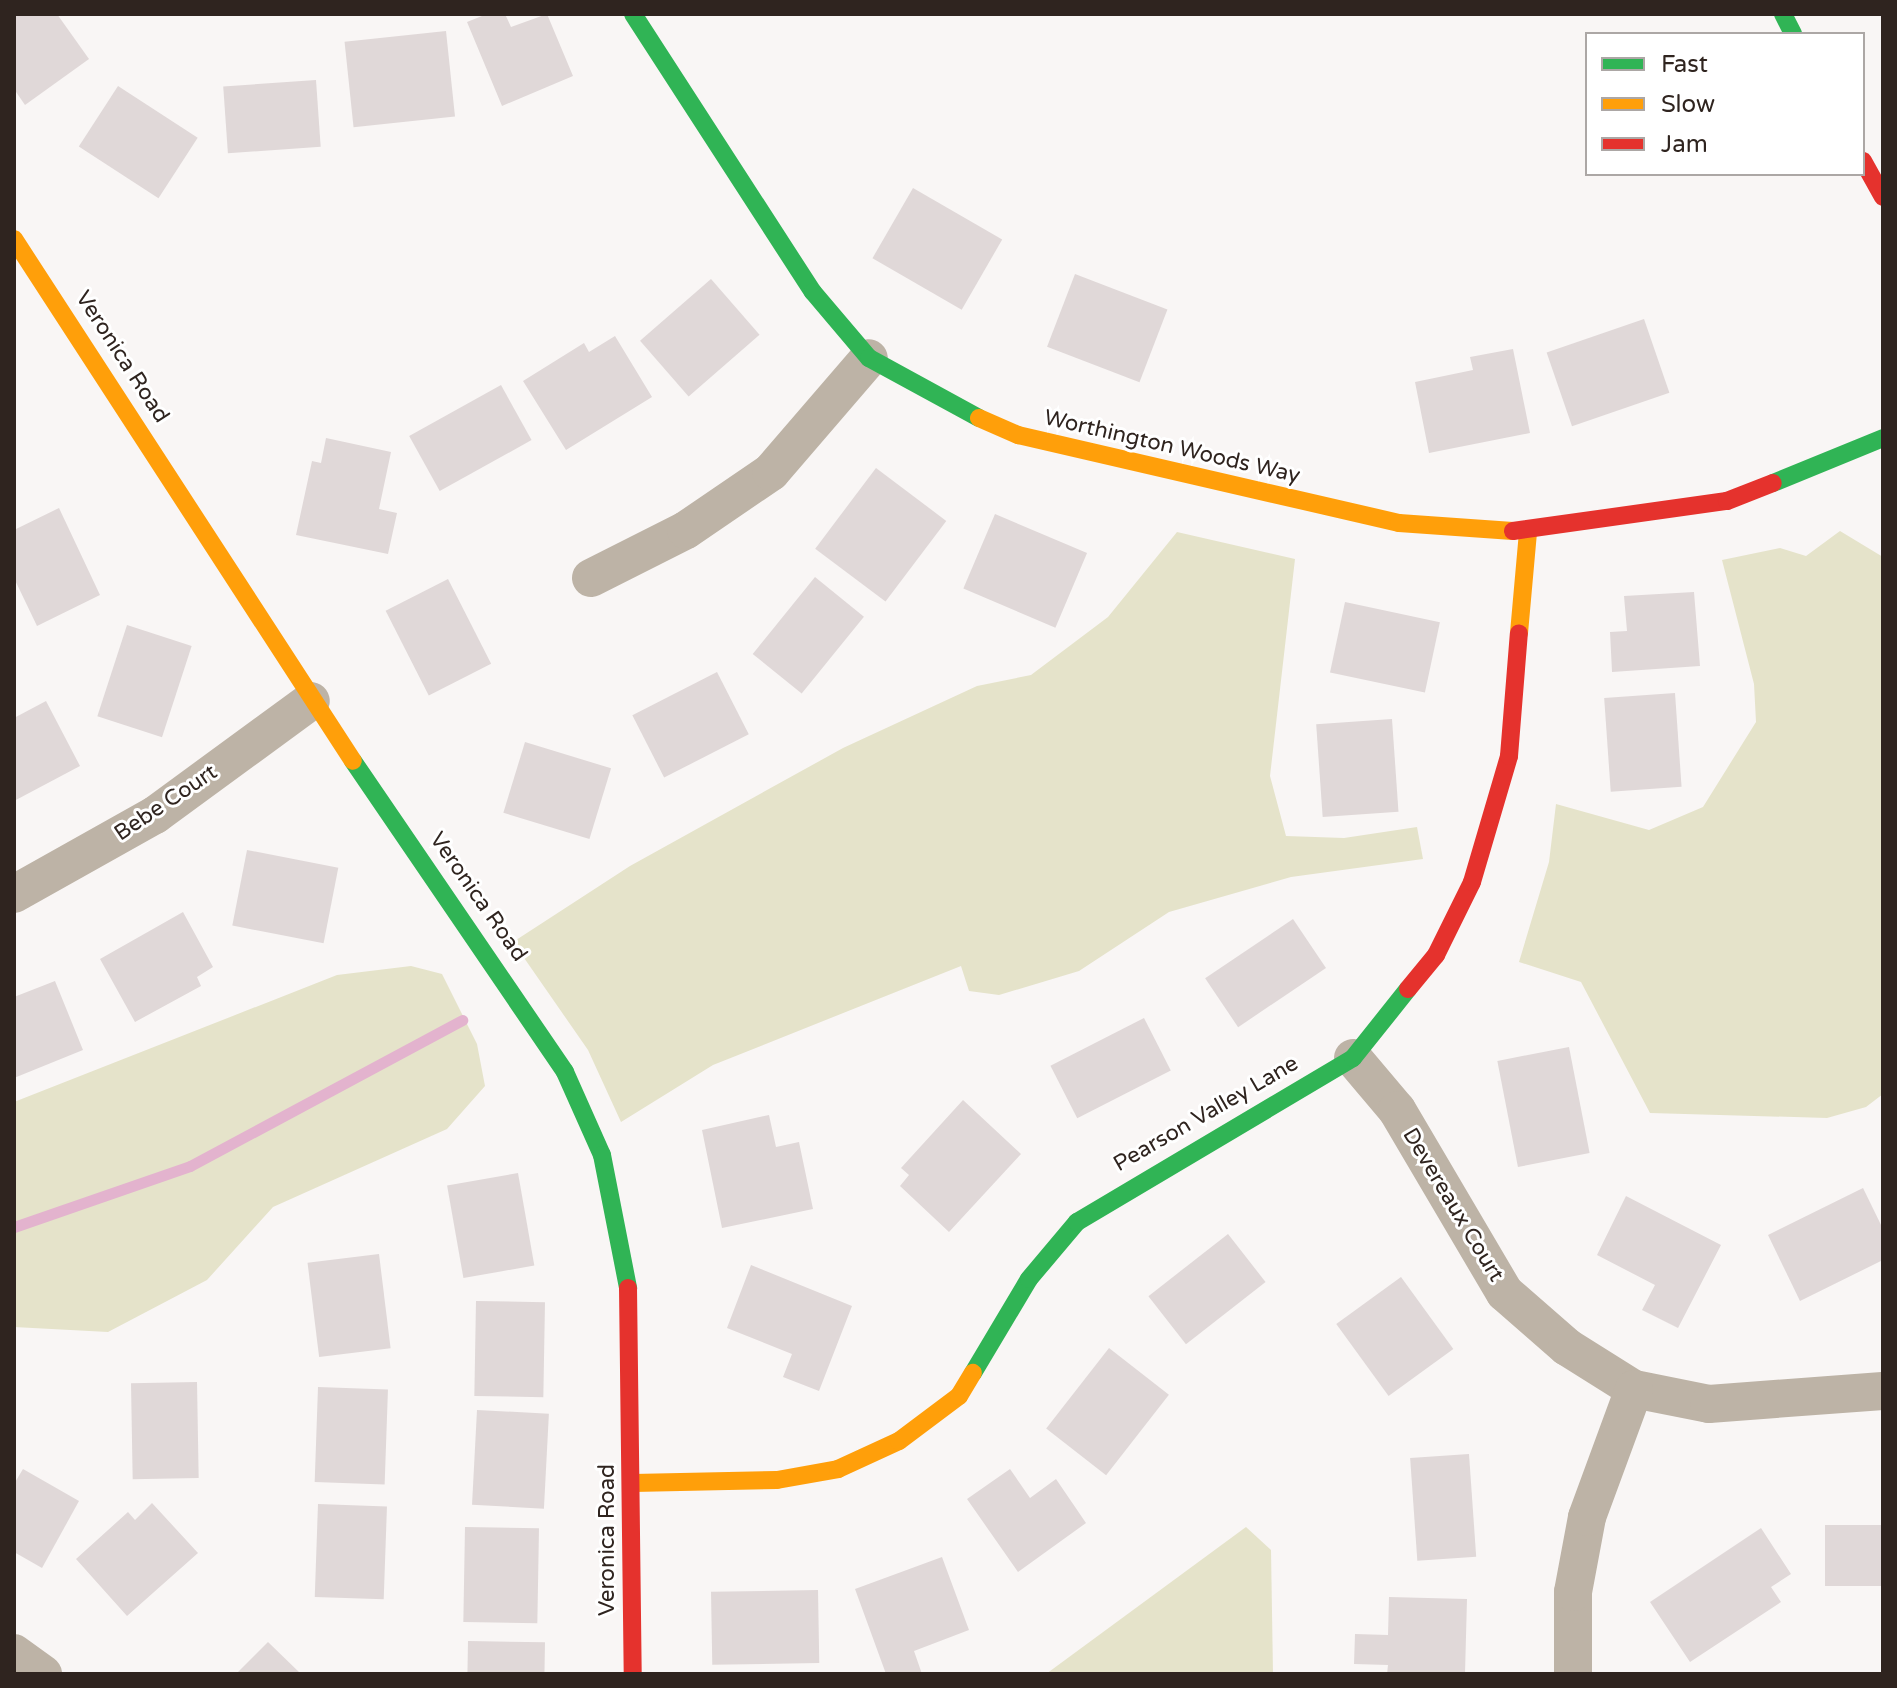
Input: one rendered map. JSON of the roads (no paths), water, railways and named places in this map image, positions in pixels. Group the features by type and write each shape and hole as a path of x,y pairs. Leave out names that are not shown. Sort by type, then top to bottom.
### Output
{"street":[{"name":"Worthington Woods Way","path":"633,14 813,292 869,358 935,399 1018,435 1149,471 1399,523 1528,532 1727,501 1883,438"},
{"path":"1783,14 1792,32"},
{"path":"1865,165 1883,197"},
{"name":"Veronica Road","path":"14,239 103,366 311,701 517,996 565,1072 602,1155 628,1264 633,1674"},
{"path":"591,578 686,530 771,472 869,358"},
{"name":"Pearson Valley Lane","path":"633,1483 777,1480 838,1469 899,1441 959,1396 1029,1279 1077,1222 1353,1058 1436,955 1472,882 1509,756 1528,532"},
{"name":"Bebe Court","path":"14,894 155,815 311,701"},
{"name":"Devereaux Court","path":"1353,1058 1397,1110 1505,1293 1567,1347 1634,1389 1709,1404 1883,1391"},
{"path":"1573,1674 1573,1592 1587,1517 1634,1389"},
{"path":"14,1653 43,1674"}],"waterway":[{"path":"14,1227 190,1166 462,1020"}]}
